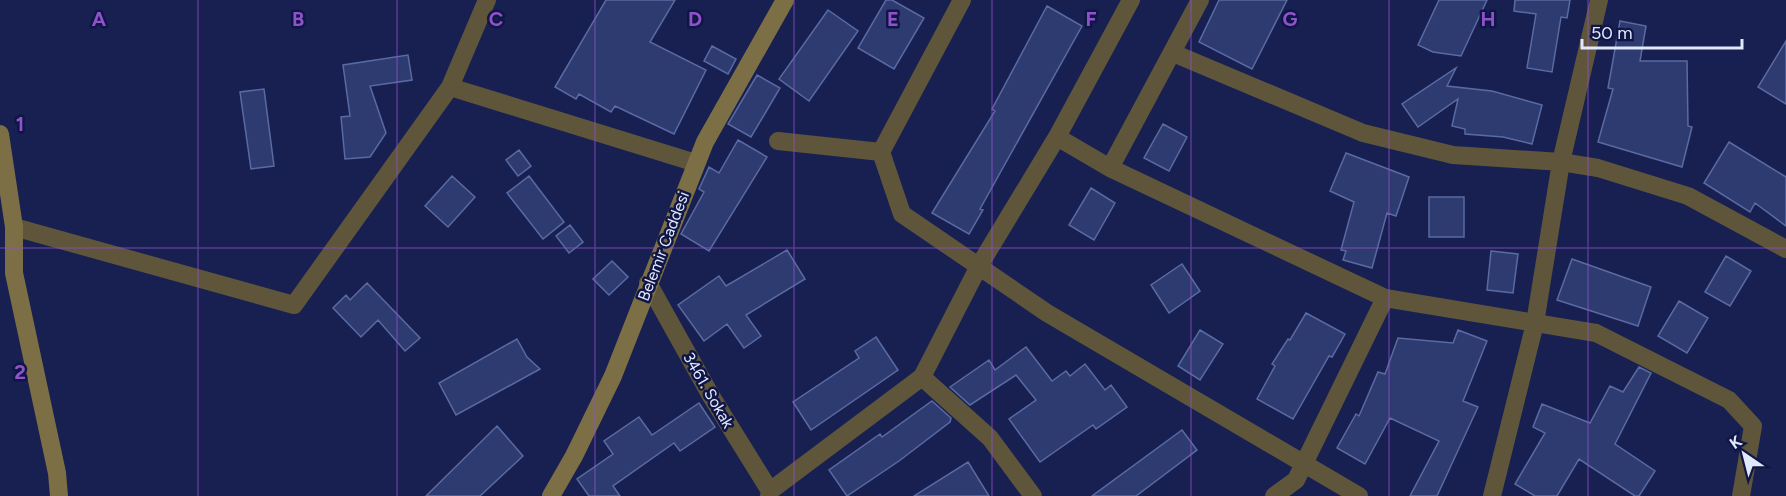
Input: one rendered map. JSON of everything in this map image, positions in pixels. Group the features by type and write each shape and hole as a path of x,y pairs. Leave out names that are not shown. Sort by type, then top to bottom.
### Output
{"street":[{"path":"14,227 294,305 450,87 488,0"},
{"name":"Belemir Caddesi","path":"551,496 595,415 696,163 726,102 785,0"},
{"path":"962,0 881,152 902,214 1047,312 1359,496"},
{"path":"769,494 922,377 979,266 1057,137 1131,0"},
{"path":"1110,168 1200,0"},
{"path":"1492,496 1535,324 1561,162 1599,0"},
{"path":"1173,53 1363,134 1453,155 1561,162 1598,168 1688,196 1786,249"},
{"path":"450,87 696,163"},
{"path":"0,134 14,227 14,273 57,473 59,496"},
{"path":"1057,137 1110,168 1385,298 1596,333 1729,400 1753,426 1742,496"},
{"path":"778,141 881,152"},
{"name":"3461. Sokak","path":"648,283 769,494"},
{"path":"1274,496 1296,480 1385,298"},
{"path":"922,377 990,438 1033,496"}],"building":[{"path":"606,0 675,0 650,42 706,70 674,134 615,106 611,112 579,94 576,99 555,87"},
{"path":"886,0 892,0 924,18 894,69 858,48"},
{"path":"1219,0 1287,0 1252,69 1199,42"},
{"path":"1439,0 1487,0 1461,56 1433,52 1418,45"},
{"path":"1515,0 1570,0 1567,18 1561,17 1552,72 1527,68 1536,14 1514,11"},
{"path":"1047,6 1082,26 980,209 983,210 969,234 932,213 995,111 992,109"},
{"path":"828,10 858,31 809,101 779,79"},
{"path":"1620,21 1646,26 1640,61 1687,61 1688,126 1692,127 1682,167 1598,142 1613,89 1608,88"},
{"path":"1786,41 1786,104 1758,87"},
{"path":"712,46 736,59 728,74 704,61"},
{"path":"408,55 412,80 370,86 386,133 370,157 345,159 341,117 350,116 343,65"},
{"path":"1456,68 1447,86 1492,91 1542,105 1532,144 1503,137 1465,134 1465,129 1452,126 1458,99 1418,127 1402,104"},
{"path":"757,75 780,88 751,137 728,124"},
{"path":"264,89 274,166 251,169 240,92"},
{"path":"1163,124 1187,137 1169,171 1144,158"},
{"path":"738,140 767,157 709,251 681,234 704,192 699,189 709,167 719,173"},
{"path":"1729,142 1786,177 1786,226 1755,203 1750,212 1704,183"},
{"path":"519,150 531,166 518,176 506,160"},
{"path":"1346,153 1409,177 1396,216 1387,213 1372,268 1343,260 1346,251 1341,250 1354,202 1330,191"},
{"path":"452,176 475,197 448,227 425,206"},
{"path":"529,176 564,222 543,239 507,193"},
{"path":"1091,188 1115,203 1094,240 1069,225"},
{"path":"1429,197 1464,197 1464,237 1429,237"},
{"path":"570,225 583,242 569,253 556,236"},
{"path":"787,250 805,279 746,315 761,336 744,348 727,324 704,341 678,305 719,276 726,286"},
{"path":"1491,251 1518,254 1513,293 1487,290"},
{"path":"1726,256 1751,271 1730,306 1705,292"},
{"path":"1572,259 1651,287 1638,326 1557,300"},
{"path":"612,261 628,277 609,295 593,279"},
{"path":"1182,264 1200,291 1169,313 1151,285"},
{"path":"367,283 420,338 405,351 378,320 361,337 333,308 346,295 350,300"},
{"path":"1679,301 1708,318 1687,353 1658,336"},
{"path":"1306,313 1345,334 1332,357 1329,356 1293,419 1257,399 1275,366 1272,364"},
{"path":"1200,330 1223,344 1200,380 1178,366"},
{"path":"1458,330 1487,341 1463,401 1478,407 1437,496 1410,496 1439,441 1390,418 1365,464 1337,448 1356,414 1359,416 1378,372 1385,374 1398,338 1453,343"},
{"path":"876,337 898,370 811,430 793,402 859,358 855,351"},
{"path":"517,339 527,357 540,369 456,415 439,383"},
{"path":"1026,347 1052,381 1066,371 1070,376 1085,364 1105,390 1111,385 1127,407 1096,429 1093,425 1040,462 1009,419 1036,400 1016,375 970,405 950,387 989,360 995,370"},
{"path":"1639,367 1651,373 1615,444 1655,471 1639,496 1635,496 1579,459 1557,496 1535,496 1515,484 1545,433 1533,427 1542,404 1590,423 1610,386 1623,392"},
{"path":"932,401 951,418 950,422 899,461 847,496 829,470 880,434 882,437"},
{"path":"699,403 715,427 680,451 674,443 613,486 620,496 589,496 577,479 613,454 604,441 639,417 652,435"},
{"path":"497,426 523,456 480,496 426,496"},
{"path":"1182,430 1197,450 1136,496 1092,496"},
{"path":"968,462 989,496 914,496"}]}
